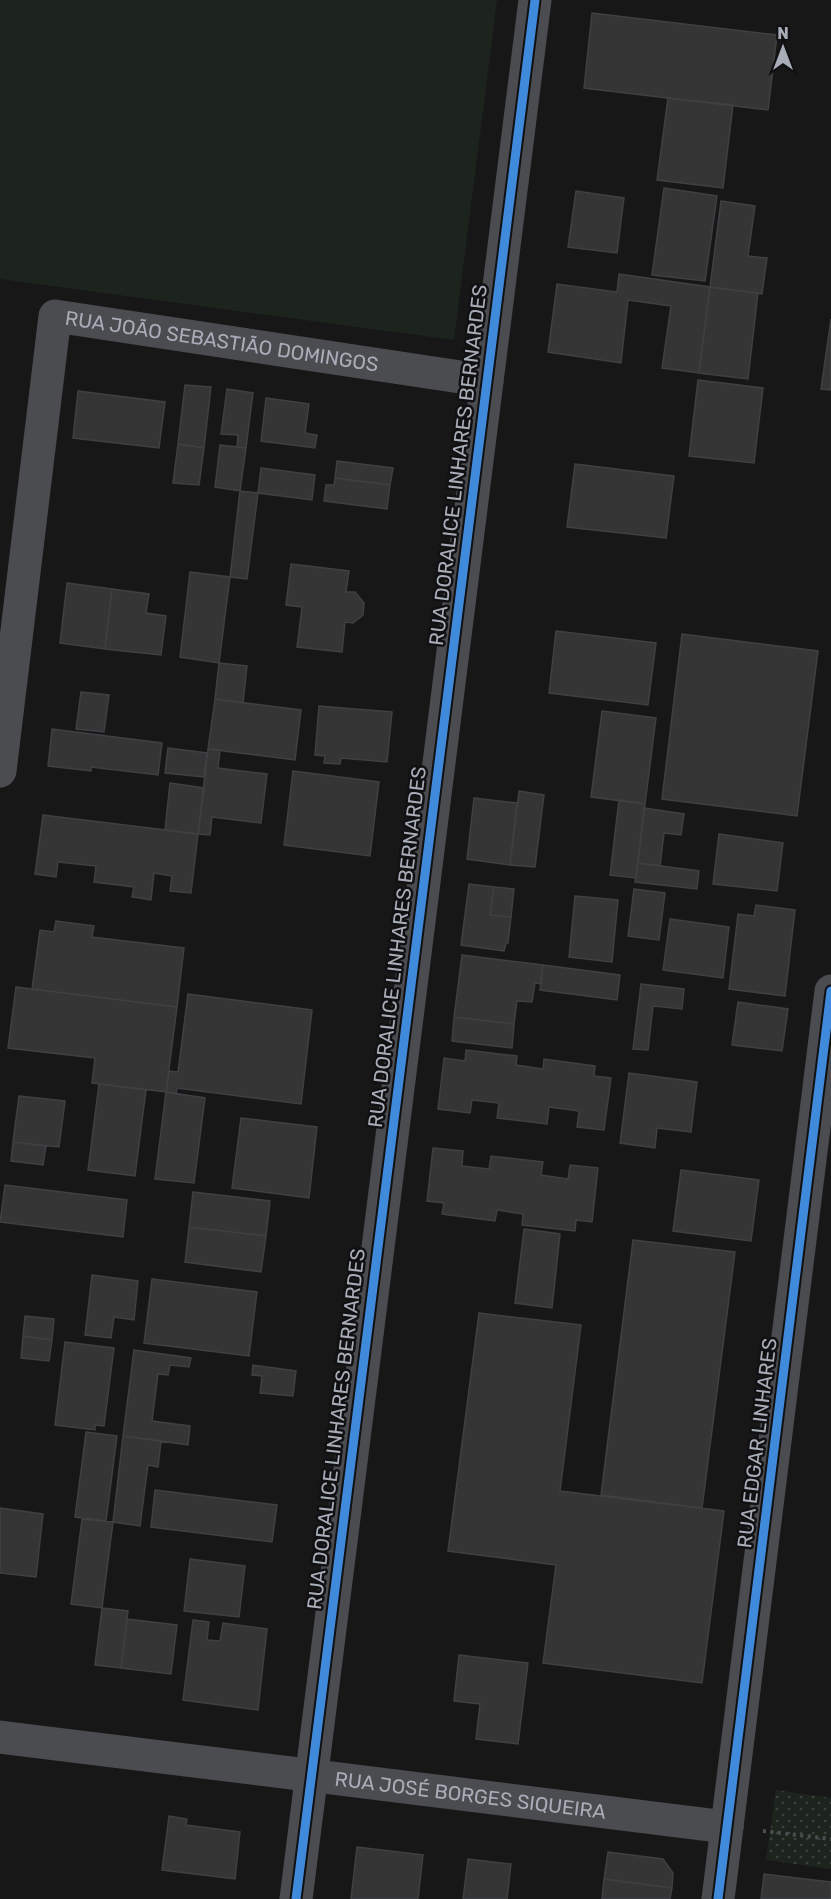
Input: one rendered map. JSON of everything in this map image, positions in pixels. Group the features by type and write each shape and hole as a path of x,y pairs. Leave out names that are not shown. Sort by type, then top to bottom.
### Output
{"street":[{"name":"RUA DORALICE LINHARES BERNARDES","path":"296,1899 535,0"},
{"name":"RUA JOÃO SEBASTIÃO DOMINGOS","path":"0,771 55,316 487,381"},
{"name":"RUA EDGAR LINHARES","path":"718,1899 831,991"},
{"name":"RUA JOSÉ BORGES SIQUEIRA","path":"0,1737 727,1827"}],"path":[{"path":"727,1827 831,1839"}],"shaded area":[{"path":"0,0 497,0 454,340 0,279"},
{"path":"776,1790 831,1798 831,1869 766,1860"}],"building":[{"path":"592,13 777,35 768,110 584,88"},
{"path":"668,98 733,105 723,188 657,180"},
{"path":"664,188 717,196 705,281 652,275"},
{"path":"576,191 624,198 617,253 568,247"},
{"path":"721,201 755,206 748,256 767,258 762,294 710,287"},
{"path":"619,274 710,287 699,373 662,368 671,306 628,300 621,363 548,352 557,284 617,292"},
{"path":"710,287 758,293 748,379 699,373"},
{"path":"831,319 831,390 821,389"},
{"path":"698,380 763,388 754,463 689,456"},
{"path":"185,385 211,387 204,448 178,444"},
{"path":"227,389 253,393 246,448 237,447 238,435 221,434"},
{"path":"78,391 165,402 159,448 73,438"},
{"path":"266,398 309,404 305,433 317,435 315,448 261,441"},
{"path":"178,444 204,448 199,485 173,483"},
{"path":"220,445 246,448 240,491 215,487"},
{"path":"337,461 393,468 390,485 335,478"},
{"path":"575,464 674,476 666,538 567,527"},
{"path":"261,468 315,475 312,500 258,493"},
{"path":"335,478 390,485 387,509 324,501 326,485 334,485"},
{"path":"240,491 258,493 247,579 230,577"},
{"path":"291,564 349,571 346,592 355,592 364,603 363,615 353,623 345,622 342,652 297,647 302,607 286,605"},
{"path":"190,572 230,577 219,663 180,657"},
{"path":"67,583 112,589 105,649 60,643"},
{"path":"112,589 149,594 146,613 166,616 161,655 105,649"},
{"path":"556,631 656,643 648,705 549,693"},
{"path":"682,634 818,651 797,816 662,799"},
{"path":"219,663 247,666 243,703 215,699"},
{"path":"81,692 109,695 104,732 76,729"},
{"path":"215,699 301,710 295,760 208,749"},
{"path":"319,706 392,712 387,762 341,758 340,764 324,763 325,756 315,755"},
{"path":"602,711 656,718 645,804 591,797"},
{"path":"52,729 162,743 158,775 91,767 91,771 48,766"},
{"path":"168,748 207,753 204,777 165,773"},
{"path":"208,749 220,750 218,768 267,774 261,823 212,817 210,835 198,834"},
{"path":"293,771 379,782 370,856 284,845"},
{"path":"170,783 204,788 198,834 165,830"},
{"path":"519,791 544,795 535,867 510,865"},
{"path":"474,798 517,803 510,865 467,859"},
{"path":"619,800 645,804 636,878 610,875"},
{"path":"644,808 684,814 681,835 664,833 660,866 638,863"},
{"path":"43,815 198,834 191,893 170,891 172,876 154,873 151,900 132,897 134,887 94,882 96,866 58,862 56,877 35,874"},
{"path":"719,834 783,843 777,891 713,884"},
{"path":"638,863 699,871 697,889 635,882"},
{"path":"469,884 494,887 490,915 511,917 508,943 504,951 461,945"},
{"path":"494,887 514,889 511,917 490,915"},
{"path":"634,889 665,893 659,940 628,936"},
{"path":"575,896 618,900 612,962 569,957"},
{"path":"756,905 795,910 785,996 729,989 738,914 754,916"},
{"path":"670,919 729,927 723,978 663,970"},
{"path":"56,921 94,926 92,937 184,948 177,1007 32,989 40,930 54,932"},
{"path":"462,955 543,965 541,984 535,983 532,1002 517,1001 514,1024 454,1017"},
{"path":"543,965 620,975 617,1000 540,990"},
{"path":"641,984 684,989 682,1009 653,1006 648,1050 633,1049"},
{"path":"16,987 177,1007 166,1092 92,1083 95,1058 8,1048"},
{"path":"188,994 312,1010 301,1104 177,1088 176,1094 166,1092 169,1071 178,1072"},
{"path":"738,1002 788,1009 782,1051 732,1045"},
{"path":"454,1017 514,1024 512,1048 452,1041"},
{"path":"466,1050 517,1056 516,1065 543,1069 544,1059 595,1066 594,1076 611,1078 604,1130 577,1127 579,1111 549,1107 547,1124 497,1118 499,1103 472,1100 470,1113 438,1109 444,1058 465,1061"},
{"path":"629,1073 697,1082 691,1132 657,1128 655,1148 620,1143"},
{"path":"99,1084 146,1090 135,1176 88,1170"},
{"path":"166,1092 205,1098 194,1183 155,1179"},
{"path":"19,1096 65,1101 59,1147 13,1142"},
{"path":"241,1118 317,1127 309,1198 232,1188"},
{"path":"13,1142 46,1146 43,1165 11,1161"},
{"path":"433,1148 463,1151 462,1166 489,1169 491,1156 543,1162 541,1175 568,1179 570,1165 598,1168 592,1222 576,1220 575,1231 522,1225 523,1214 497,1210 495,1221 442,1214 444,1203 427,1201"},
{"path":"681,1170 759,1180 751,1241 673,1231"},
{"path":"5,1185 127,1200 123,1237 0,1222"},
{"path":"193,1192 270,1201 266,1236 189,1227"},
{"path":"189,1227 266,1236 261,1272 185,1262"},
{"path":"524,1229 560,1234 552,1308 515,1303"},
{"path":"633,1240 735,1252 702,1508 601,1495"},
{"path":"92,1275 138,1281 134,1320 114,1317 111,1338 85,1335"},
{"path":"152,1279 257,1292 249,1356 144,1343"},
{"path":"479,1313 581,1325 560,1491 724,1511 702,1683 543,1663 556,1565 448,1551"},
{"path":"25,1316 54,1319 52,1340 23,1336"},
{"path":"23,1336 52,1340 49,1361 21,1358"},
{"path":"65,1342 114,1348 104,1426 95,1425 95,1430 55,1425"},
{"path":"134,1350 191,1358 189,1367 170,1365 168,1375 158,1374 152,1421 190,1426 188,1445 123,1436"},
{"path":"253,1365 296,1371 293,1396 260,1393 262,1376 252,1375"},
{"path":"86,1432 117,1436 106,1521 75,1517"},
{"path":"123,1436 161,1441 158,1467 148,1465 140,1526 113,1522"},
{"path":"155,1490 277,1505 272,1542 151,1527"},
{"path":"0,1508 43,1514 36,1577 0,1573"},
{"path":"82,1519 113,1522 102,1608 71,1604"},
{"path":"190,1559 245,1566 239,1617 184,1611"},
{"path":"102,1608 128,1611 121,1668 95,1665"},
{"path":"127,1619 177,1625 171,1674 121,1668"},
{"path":"193,1620 209,1622 207,1640 220,1641 223,1623 267,1629 258,1710 183,1700"},
{"path":"459,1655 528,1663 518,1744 476,1739 480,1704 454,1701"},
{"path":"169,1816 187,1819 186,1825 240,1832 235,1879 162,1870"},
{"path":"357,1847 423,1855 418,1899 351,1899"},
{"path":"608,1852 663,1859 673,1873 672,1888 604,1879"},
{"path":"468,1859 511,1864 507,1899 463,1899"},
{"path":"764,1874 831,1882 831,1899 761,1899"},
{"path":"604,1879 672,1888 670,1899 602,1899"}],"cycle path":[{"path":"296,1899 535,0"},
{"path":"718,1899 831,991"}]}
